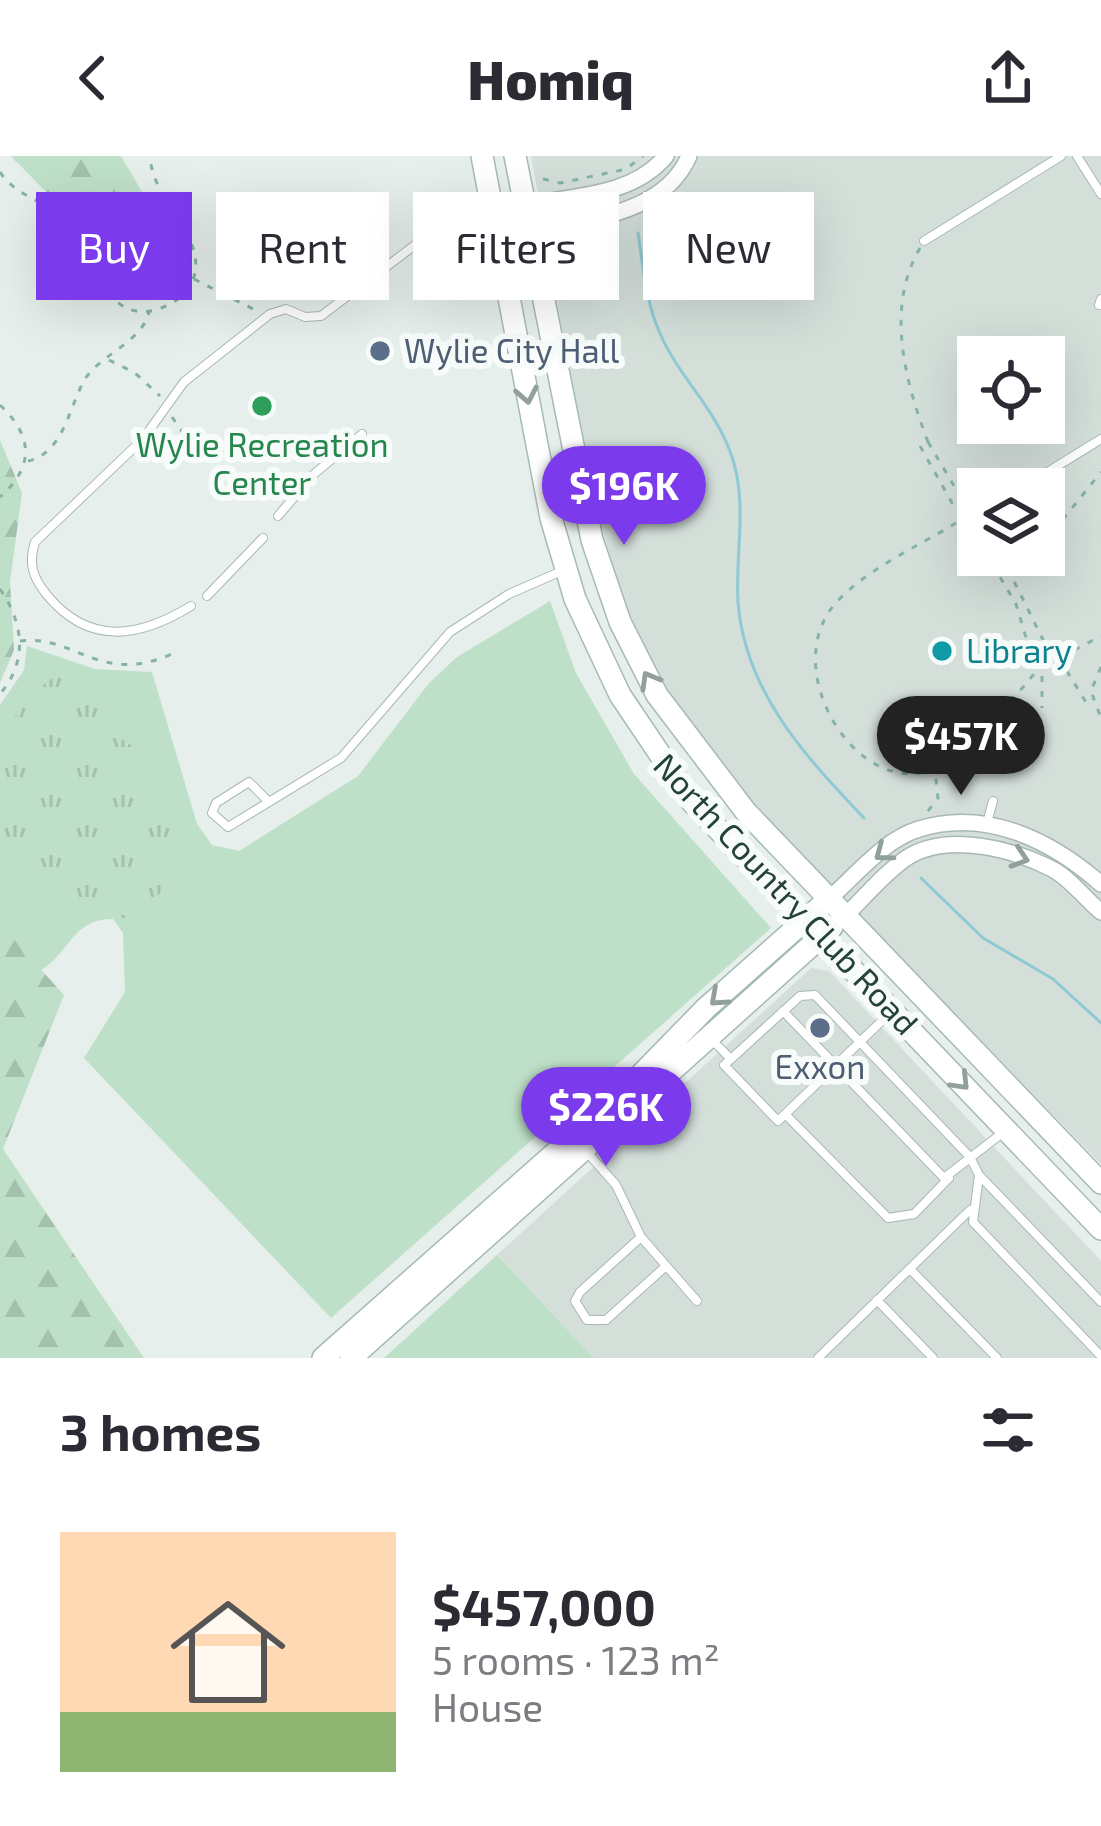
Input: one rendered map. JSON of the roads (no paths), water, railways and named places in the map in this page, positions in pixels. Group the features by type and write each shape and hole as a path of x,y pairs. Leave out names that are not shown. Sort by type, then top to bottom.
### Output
{"main road":[{"name":"North Country Club Road","path":"482,156 489,192"},
{"name":"North Country Club Road","path":"515,156 522,192"},
{"name":"North Country Club Road","path":"511,300 566,569 602,663 651,747 692,802 1101,1228"},
{"name":"North Country Club Road","path":"544,300 598,560 638,660 699,757 1101,1183"},
{"path":"566,569 598,560"},
{"path":"322,1358 624,1092 805,920 838,906"},
{"path":"350,1358 822,937 838,906"},
{"path":"585,1150 588,1136 624,1092"},
{"path":"1006,1130 1029,1108"}],"street":[{"path":"597,192 625,187 647,176 667,156"},
{"path":"619,210 642,204 667,188 689,156"},
{"path":"838,906 916,829 987,825 1064,852 1101,884"},
{"path":"838,906 906,858 925,849 965,845 1010,853 1056,870 1101,912"}],"lane":[{"path":"924,241 1061,156"},
{"path":"1077,156 1101,194"},
{"path":"191,606 123,634 91,631 57,607 36,580 31,561 42,531 138,444 184,382 276,311 321,316 413,249"},
{"path":"278,516 323,465 362,434"},
{"path":"1054,468 1101,439"},
{"path":"207,596 231,577 263,538"},
{"path":"269,802 255,784 245,783 216,802 213,816 228,827 312,780 356,745 450,632 508,594 566,569"},
{"path":"987,825 993,801"},
{"path":"892,1011 859,1043 836,1064 785,1114 778,1120 724,1065 800,996 815,995 859,1043 970,1157 979,1175 1101,1302"},
{"path":"783,1011 935,1172 950,1177"},
{"path":"710,1039 730,1059"},
{"path":"785,1114 888,1218 914,1214 970,1157 1006,1130"},
{"path":"585,1150 616,1185 641,1237 697,1301"},
{"path":"979,1175 971,1209 973,1222 1101,1356"},
{"path":"818,1358 971,1209"},
{"path":"641,1237 580,1292 575,1301 580,1313 587,1320 606,1320 666,1266"},
{"path":"910,1269 997,1358"},
{"path":"878,1300 933,1358"}],"waterway":[{"path":"638,233 659,331 717,423 737,475 738,602 752,665 765,694 800,746 864,818"},
{"path":"921,878 983,938 1053,979 1101,1023"}],"place":[{"name":"Wylie City Hall","path":"380,351"},
{"name":"Wylie Recreation Center","path":"262,406"},
{"name":"Library","path":"942,651"},
{"name":"Exxon","path":"820,1028"}]}
